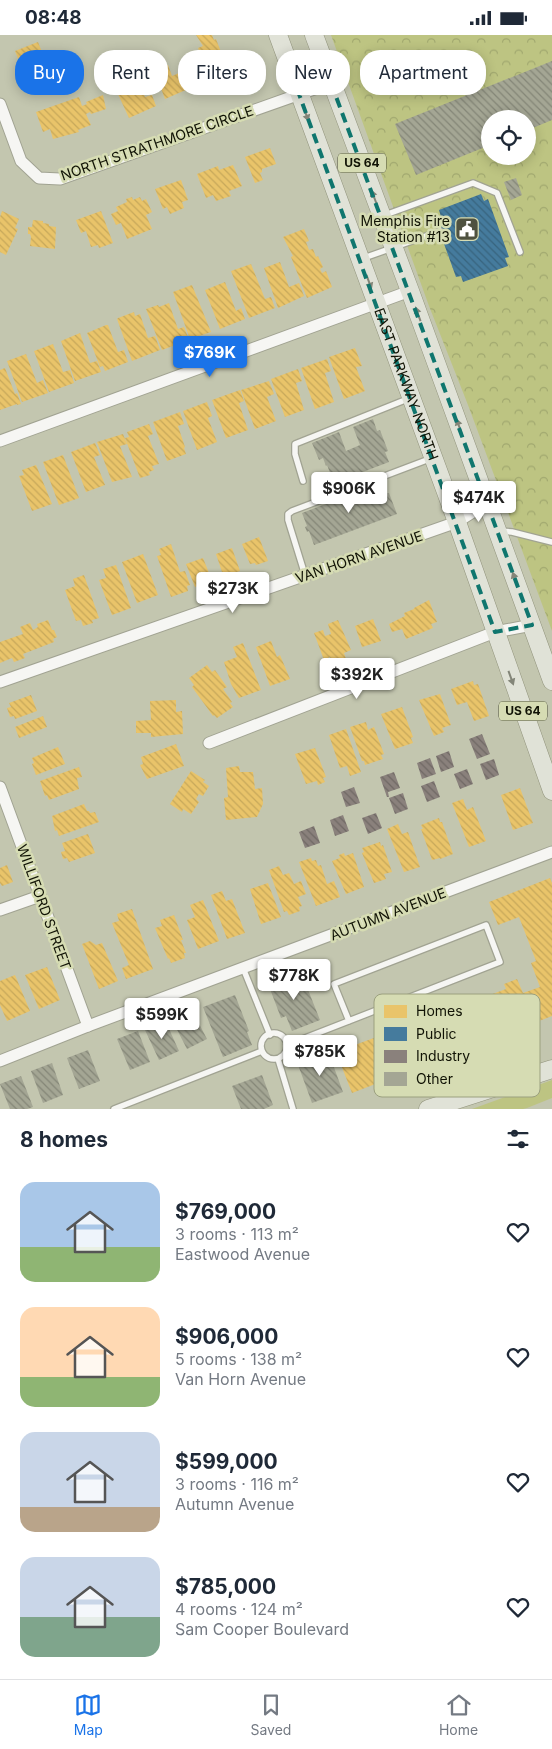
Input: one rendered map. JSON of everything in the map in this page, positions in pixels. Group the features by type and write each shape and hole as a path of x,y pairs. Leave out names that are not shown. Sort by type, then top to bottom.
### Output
{"main road":[{"name":"EAST PARKWAY NORTH","path":"278,35 283,50"},
{"name":"US 64","path":"314,35 319,50"},
{"name":"EAST PARKWAY NORTH","path":"299,95 434,458 552,791"},
{"name":"US 64","path":"336,95 394,247 552,681"},
{"path":"544,1071 552,1064"},
{"path":"428,1109 465,1097"}],"street":[{"name":"NORTH STRATHMORE CIRCLE","path":"0,104 21,161 38,178 60,179 296,95"},
{"path":"0,441 410,291"},
{"name":"VAN HORN AVENUE","path":"0,682 457,522 487,503"},
{"path":"209,743 495,632 532,625"},
{"name":"WILLIFORD STREET","path":"0,787 88,1026"},
{"name":"AUTUMN AVENUE","path":"0,1061 88,1026 552,852"},
{"path":"0,910 40,896"}],"lane":[{"path":"382,217 473,183 497,193 520,251"},
{"path":"360,259 440,231"},
{"path":"303,481 295,454 295,444 412,398"},
{"path":"305,575 288,520 288,513 434,458"},
{"path":"497,531 512,532 552,542"},
{"path":"349,1021 334,984 486,925 500,962 418,994"},
{"path":"243,968 270,1035"},
{"path":"287,1045 374,1011"},
{"path":"270,1035 284,1037 287,1045 286,1053 278,1059 268,1058 262,1051 264,1038 270,1035"},
{"path":"114,1109 262,1051"},
{"path":"278,1059 293,1109"}],"highlighted area":[{"path":"331,83 532,625 495,632 299,94"}],"green space":[{"path":"331,35 552,35 552,631 429,306 350,88 350,50 336,50"},
{"path":"552,1080 552,1098 523,1109 472,1109 505,1097 540,1097 540,1084"}],"building: Homes":[{"path":"196,35 212,35 214,40 216,39 220,50 199,50 198,48 203,46"},
{"path":"38,42 41,50 18,50"},
{"path":"168,65 172,76 178,73 178,93 165,99 163,95 168,95"},
{"path":"103,95 106,109 86,114 91,125 78,130 79,132 53,139 50,129 43,132 36,112 79,97 82,106 87,104 86,102"},
{"path":"118,95 144,95 145,97 152,95 156,106 129,118"},
{"path":"270,148 276,164 262,169 260,173 263,180 255,183 245,157"},
{"path":"233,165 242,186 229,191 231,196 216,201 213,195 206,198 197,174 218,166 219,170"},
{"path":"181,180 188,200 182,202 184,208 170,214 167,207 163,209 155,189"},
{"path":"132,197 133,200 140,197 142,201 146,199 152,212 146,215 152,229 127,239 121,223 116,225 111,214 118,211 116,207 127,202 126,199"},
{"path":"2,211 19,219 15,228 18,229 6,255 0,252 0,217"},
{"path":"101,211 113,243 99,248 98,245 91,247 86,231 81,233 76,220"},
{"path":"33,220 43,221 43,223 49,224 49,226 56,227 55,249 30,246 31,237 28,234 28,227 32,227"},
{"path":"304,229 309,241 306,242 309,250 313,249 316,257 318,256 323,267 320,269 322,273 326,271 332,287 307,298 291,257 293,256 283,237"},
{"path":"280,262 289,287 299,283 304,296 278,308 264,268"},
{"path":"251,264 265,299 271,297 275,308 249,318 231,271"},
{"path":"225,282 236,311 241,308 245,319 220,329 205,290"},
{"path":"192,285 211,332 190,339 173,292"},
{"path":"169,303 178,329 184,327 189,340 162,350 146,309"},
{"path":"134,312 135,316 140,314 148,338 155,336 160,350 132,361 117,319"},
{"path":"108,325 118,352 124,350 128,362 105,371 103,366 100,367 87,333"},
{"path":"80,333 90,363 97,361 101,372 75,381 61,341"},
{"path":"53,344 63,372 70,370 74,383 49,392 34,351"},
{"path":"355,348 362,366 356,367 365,391 344,399 329,357"},
{"path":"26,354 37,383 43,380 48,393 22,402 7,361"},
{"path":"327,359 331,371 325,373 334,402 315,409 301,368"},
{"path":"5,368 21,404 0,410 0,370"},
{"path":"298,369 302,381 296,383 304,410 285,417 271,379"},
{"path":"269,381 274,394 267,397 276,421 255,429 241,390"},
{"path":"240,390 244,401 239,403 248,430 226,438 212,400"},
{"path":"207,402 212,416 208,418 217,442 197,450 183,411"},
{"path":"180,412 184,424 178,426 186,454 167,461 153,422"},
{"path":"149,424 153,434 148,436 159,464 152,466 154,470 149,472 150,475 140,478 125,438 129,437 127,432"},
{"path":"123,434 127,444 120,446 132,477 112,482 97,442"},
{"path":"95,443 100,455 94,457 105,485 86,492 71,452"},
{"path":"63,455 79,498 59,505 43,462"},
{"path":"36,465 52,504 32,511 19,476 24,475 22,470"},
{"path":"259,537 268,561 256,565 255,563 250,564 242,544"},
{"path":"171,544 180,572 185,571 190,585 187,586 188,591 171,597 157,556 161,555 159,549"},
{"path":"232,548 240,571 223,575 216,554"},
{"path":"143,554 158,595 137,603 122,562"},
{"path":"203,558 211,578 207,579 208,582 195,587 186,564"},
{"path":"116,565 131,608 112,615 99,580 106,578 103,569"},
{"path":"84,575 99,618 92,620 93,623 83,626 81,620 76,621 65,590 75,586 73,579"},
{"path":"429,600 437,622 431,624 433,628 406,639 402,629 392,632 389,624 405,616 404,613"},
{"path":"373,619 381,641 362,647 355,626"},
{"path":"48,620 57,637 53,639 54,642 23,654 25,658 14,662 12,658 0,663 0,642 23,634 20,627 30,623 33,630 38,627 37,624"},
{"path":"338,620 351,650 344,653 346,659 333,664 330,657 324,660 314,633 323,630 325,636 331,634 328,624"},
{"path":"271,641 277,657 280,655 290,679 270,686 256,647"},
{"path":"243,643 261,690 239,698 231,684 224,662 237,657 233,647"},
{"path":"207,665 212,672 215,670 227,687 223,689 232,702 230,703 233,707 217,718 213,716 192,687 194,685 189,678"},
{"path":"473,681 474,685 478,684 489,716 474,721 467,702 457,705 451,689"},
{"path":"440,694 451,725 442,728 444,732 434,736 419,700"},
{"path":"31,695 37,711 15,719 14,716 10,717 7,708 11,707 9,703"},
{"path":"176,700 176,712 182,711 183,734 151,737 151,733 136,733 136,721 151,720 150,701"},
{"path":"402,707 413,737 411,738 413,743 395,749 381,714"},
{"path":"43,716 47,727 19,738 15,727"},
{"path":"366,722 368,730 374,727 384,754 381,755 383,759 365,765 350,727"},
{"path":"346,729 361,772 350,776 347,766 340,768 329,735"},
{"path":"176,744 184,766 147,779 140,765 143,764 141,757"},
{"path":"58,747 65,764 36,775 32,758"},
{"path":"315,748 326,777 323,778 325,782 318,785 317,781 306,784 295,754"},
{"path":"239,766 240,772 253,772 255,789 262,788 263,804 257,817 226,820 224,798 228,797 226,768"},
{"path":"79,767 82,777 77,778 79,789 49,800 47,795 45,796 40,781"},
{"path":"191,771 205,780 203,782 209,786 203,796 199,794 196,799 199,802 191,814 183,809 182,812 170,804"},
{"path":"520,788 533,823 513,830 501,795"},
{"path":"463,799 467,810 473,807 486,841 469,847 452,803"},
{"path":"84,804 87,811 90,813 95,812 99,822 59,836 57,830 55,831 52,816"},
{"path":"439,818 453,854 432,860 421,825"},
{"path":"398,824 402,834 408,832 420,867 404,872 387,829"},
{"path":"88,834 95,853 69,862 67,858 63,859 61,852 65,851 62,843"},
{"path":"380,842 381,846 383,845 392,872 384,874 386,879 374,883 362,853 364,852 362,848"},
{"path":"344,853 345,856 353,853 364,887 346,894 332,861 340,858 339,855"},
{"path":"311,858 312,861 316,860 318,866 321,865 327,884 334,881 340,897 316,906 299,862"},
{"path":"7,865 13,882 2,886 0,883 0,868"},
{"path":"279,866 283,875 289,873 294,884 301,881 306,894 298,897 302,906 299,907 300,911 289,915 287,911 284,912 269,870"},
{"path":"550,878 552,883 552,1016 540,1021 540,994 493,994 506,989 504,984 517,979 523,993 540,987 531,963 536,961 519,917 498,925 489,902"},
{"path":"268,883 281,917 261,924 250,889"},
{"path":"222,891 226,901 232,899 245,933 227,939 211,895"},
{"path":"203,900 219,941 198,949 187,920 195,917 190,905"},
{"path":"132,909 153,969 126,979 122,968 129,965 112,923 119,921 117,914"},
{"path":"174,915 186,953 184,953 185,958 171,963 155,928 162,926 160,920"},
{"path":"90,941 96,945 102,943 118,981 99,989 82,944"},
{"path":"47,967 60,1000 39,1009 25,975"},
{"path":"15,975 30,1011 7,1021 0,1005 0,981"},
{"path":"374,1038 374,1085 352,1093 336,1052"}],"building: Public":[{"path":"481,194 484,201 488,199 509,257 505,258 508,266 463,282 461,276 456,277 435,219 441,217 439,210"}],"building: Industry":[{"path":"482,734 490,754 477,759 469,739"},
{"path":"449,751 454,767 441,772 436,756"},
{"path":"430,758 436,774 422,779 417,763"},
{"path":"494,759 499,775 486,780 480,764"},
{"path":"467,769 473,784 460,789 454,774"},
{"path":"394,772 400,788 388,792 389,797 387,797 380,777"},
{"path":"434,781 440,797 427,802 421,786"},
{"path":"354,787 360,803 346,807 341,792"},
{"path":"403,793 408,809 395,814 389,798"},
{"path":"376,813 382,828 368,834 362,818"},
{"path":"343,815 349,831 335,836 330,820"},
{"path":"314,826 320,843 305,848 299,832"}],"building: Other":[{"path":"552,61 552,120 536,127 536,110 481,110 481,149 416,175 395,124 467,95 486,95 486,87"},
{"path":"516,178 522,195 511,200 504,182"},
{"path":"373,419 377,431 380,430 388,451 385,452 389,462 334,483 327,465 323,458 319,460 312,443 339,432 346,451 360,445 353,427"},
{"path":"383,482 397,514 314,545 309,531 307,532 305,527 307,526 302,513"},
{"path":"301,972 320,1020 292,1031 286,1016 281,1018 267,981 278,976 280,980"},
{"path":"235,995 249,1031 247,1032 252,1045 223,1057 203,1007"},
{"path":"192,1010 207,1039 187,1049 172,1020"},
{"path":"165,1020 179,1051 159,1060 145,1030"},
{"path":"138,1031 150,1062 130,1070 117,1039"},
{"path":"88,1050 100,1081 79,1089 67,1058"},
{"path":"328,1051 343,1092 312,1103 297,1062"},
{"path":"52,1063 63,1095 43,1103 31,1071"},
{"path":"262,1075 273,1105 264,1109 241,1109 232,1086"},
{"path":"21,1076 33,1107 10,1109 0,1084"}],"place":[{"name":"Memphis Fire Station #13","path":"467,229"}]}
